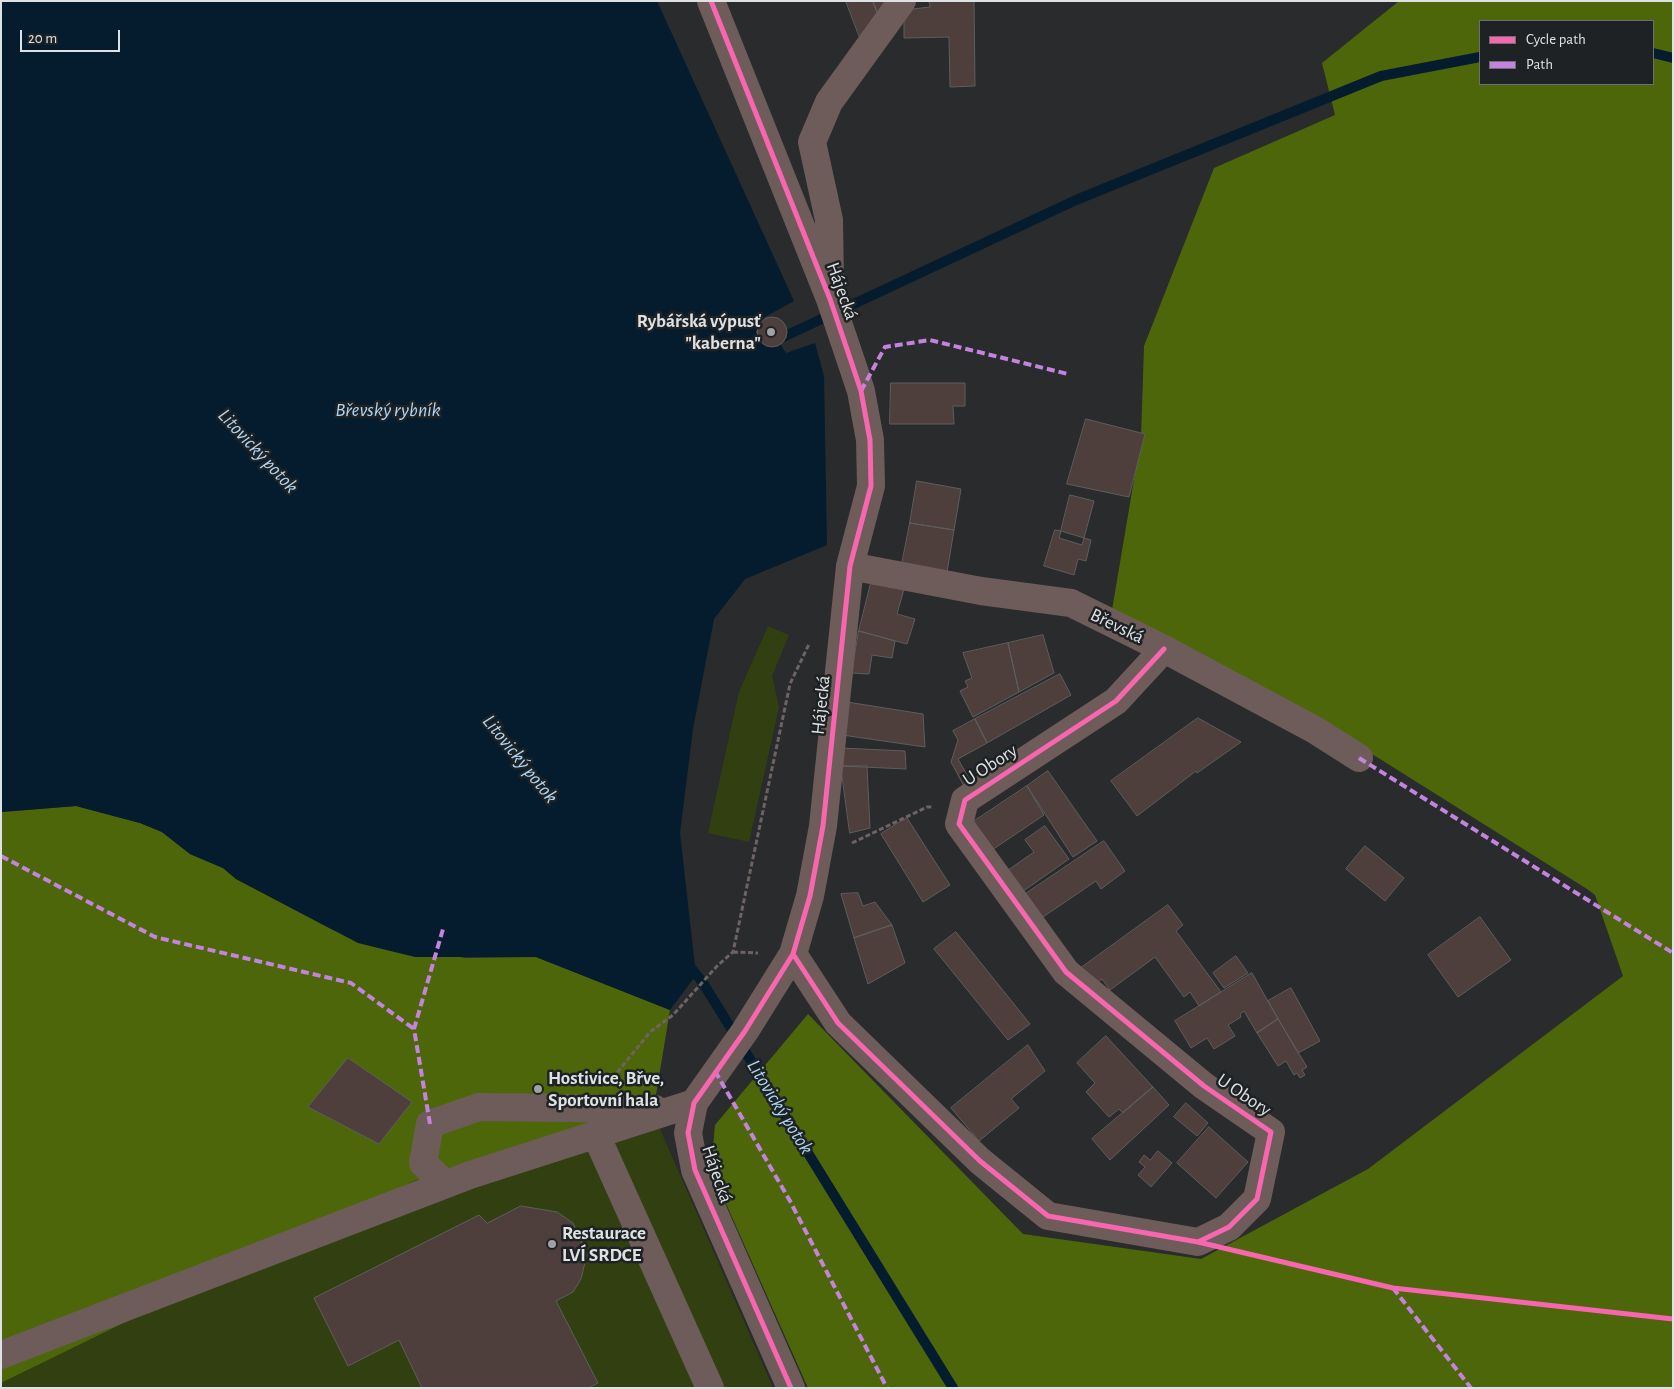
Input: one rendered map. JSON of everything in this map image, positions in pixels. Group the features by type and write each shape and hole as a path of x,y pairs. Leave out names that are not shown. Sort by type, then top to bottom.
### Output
{"street":[{"name":"Hájecká","path":"711,1 830,299 861,391 870,440 871,486 850,566 823,826 810,896 792,954 740,1039 686,1106 688,1133 695,1170 791,1388"},
{"path":"830,299 829,220 812,142 829,102 902,1"},
{"name":"Břevská","path":"850,566 980,591 1071,603 1164,648 1315,730 1358,758"},
{"name":"U Obory","path":"792,954 838,1023 980,1161 1048,1216 1198,1242 1229,1227 1257,1199 1271,1132 1204,1086 1066,972 959,824 965,800 1116,701 1164,648"},
{"path":"1,1355 445,1184 686,1106"},
{"path":"445,1184 423,1163 430,1124 479,1108 686,1106"},
{"path":"596,1135 710,1388"}],"path":[{"path":"672,1015 718,964 733,952 790,684 813,635"},
{"path":"817,859 927,807 963,807"}],"green space":[{"path":"1399,1 1673,1 1673,1388 808,1388 711,1170 715,1125 808,1014 1023,1234 1201,1259 1368,1169 1623,976 1595,895 1587,889 1380,759 1288,705 1112,610 1141,438 1144,346 1214,168 1335,115 1322,63"},
{"path":"768,626 789,635 772,676 779,707 749,842 708,833 739,692"},
{"path":"76,806 140,823 162,832 190,854 223,868 236,879 333,930 465,958 536,957 670,1010 653,1113 414,1181 1,1383 1,812"},
{"path":"653,1113 773,1388 1,1388 1,1383 414,1181"}],"water":[{"name":"Břevský rybník","path":"1,1 657,1 794,301 763,318 786,353 815,343 824,376 827,545 745,579 714,619 693,729 680,833 696,975 670,1010 536,957 415,957 358,943 236,879 223,868 190,854 162,832 140,823 76,806 1,812"}],"building":[{"path":"846,1 873,1 880,20 862,43"},
{"path":"873,1 895,1 880,20"},
{"path":"929,1 974,1 975,86 950,87 949,37 904,38 904,10 930,7"},
{"name":"Rybářská výpusť \"kaberna\"","path":"772,317 783,321 787,332 783,343 772,347 761,343 757,332 761,321"},
{"path":"891,383 965,383 965,406 953,406 954,424 890,424"},
{"path":"1086,419 1145,434 1129,497 1067,484"},
{"path":"917,481 961,489 954,530 910,523"},
{"path":"1070,495 1094,501 1084,538 1061,531"},
{"path":"910,523 954,530 947,572 902,564"},
{"path":"1055,530 1061,531 1059,538 1082,545 1084,538 1091,540 1086,561 1078,559 1074,575 1044,566"},
{"path":"872,579 904,589 897,614 915,619 907,644 859,631"},
{"path":"859,631 895,641 892,658 872,655 869,674 852,673"},
{"path":"1043,635 1054,673 1019,692 1008,643"},
{"path":"1008,643 1019,692 973,717 960,691 968,687 965,681 972,678 963,653"},
{"path":"1060,674 1071,695 987,743 975,719"},
{"path":"847,702 923,714 925,747 842,735"},
{"path":"1198,718 1241,742 1197,773 1196,771 1137,816 1111,781"},
{"path":"975,719 987,743 958,759 972,784 965,788 951,762 958,740 953,731"},
{"path":"841,748 905,751 906,769 841,766"},
{"path":"841,766 867,766 870,828 850,833"},
{"path":"1048,771 1097,841 1073,857 1027,786"},
{"path":"1027,786 1044,815 989,852 970,824"},
{"path":"907,818 950,885 923,902 881,834"},
{"path":"1045,826 1069,859 1019,894 1004,873 1034,852 1025,840"},
{"path":"1104,841 1125,871 1101,889 1096,881 1037,921 1021,897"},
{"path":"1365,846 1404,878 1385,901 1346,869"},
{"path":"858,893 863,906 875,902 892,925 854,938 841,894"},
{"path":"1168,905 1183,925 1176,931 1221,992 1199,1006 1190,992 1184,997 1155,957 1110,990 1102,979 1091,987 1074,973"},
{"path":"1480,917 1511,960 1458,997 1428,955"},
{"path":"892,925 905,963 868,984 854,938"},
{"path":"956,932 1030,1024 1008,1040 934,949"},
{"path":"1236,956 1248,973 1224,988 1213,973"},
{"path":"1252,973 1278,1019 1257,1033 1244,1011 1240,1014 1241,1017 1228,1025 1235,1036 1214,1049 1207,1038 1191,1048 1175,1021"},
{"path":"1291,988 1320,1041 1298,1053 1268,1001"},
{"path":"1278,1019 1307,1067 1302,1070 1305,1075 1300,1078 1297,1073 1294,1075 1286,1061 1278,1066 1257,1033"},
{"path":"1106,1036 1153,1087 1123,1113 1119,1109 1109,1117 1086,1092 1095,1083 1077,1063"},
{"path":"1028,1045 1045,1071 1011,1099 1019,1108 979,1141 951,1108"},
{"path":"348,1058 412,1102 379,1144 308,1107"},
{"path":"1153,1087 1169,1105 1110,1160 1092,1139"},
{"path":"1186,1103 1208,1123 1197,1136 1174,1117"},
{"path":"1209,1127 1248,1162 1216,1198 1177,1163"},
{"path":"1158,1151 1172,1163 1151,1187 1138,1175 1145,1167 1139,1162 1144,1155 1150,1160"},
{"path":"521,1206 557,1212 573,1223 587,1254 581,1279 573,1292 556,1301 598,1383 588,1388 422,1388 399,1340 348,1366 314,1298 479,1215 487,1223"}],"waterway":[{"path":"1654,53 1673,58"},
{"path":"766,345 1076,200 1381,76 1479,57"},
{"name":"Litovický potok","path":"689,965 703,983 953,1388"}],"marked path":[{"path":"861,391 885,347 930,340 1068,374"},
{"path":"1359,758 1673,953"},
{"path":"1,856 155,937 351,983 414,1029"},
{"path":"430,1124 414,1029 443,929"},
{"path":"715,1071 790,1201 887,1388"},
{"path":"1393,1288 1471,1388"}],"cycle path":[{"path":"711,1 830,299 861,391 870,440 871,486 850,566 823,826 810,896 793,954 745,1031 694,1103 688,1133 695,1170 791,1388"},
{"path":"1164,649 1116,701 965,800 959,824 1066,972 1204,1086 1271,1132 1257,1199 1229,1227 1198,1242"},
{"path":"793,954 838,1023 980,1161 1048,1216 1198,1242 1393,1288 1673,1319"}],"place":[{"name":"Rybářská výpusť \"kaberna\"","path":"771,332"},
{"name":"Hostivice, Břve, Sportovní hala","path":"538,1089"},
{"name":"Restaurace LVÍ SRDCE","path":"552,1244"}]}
